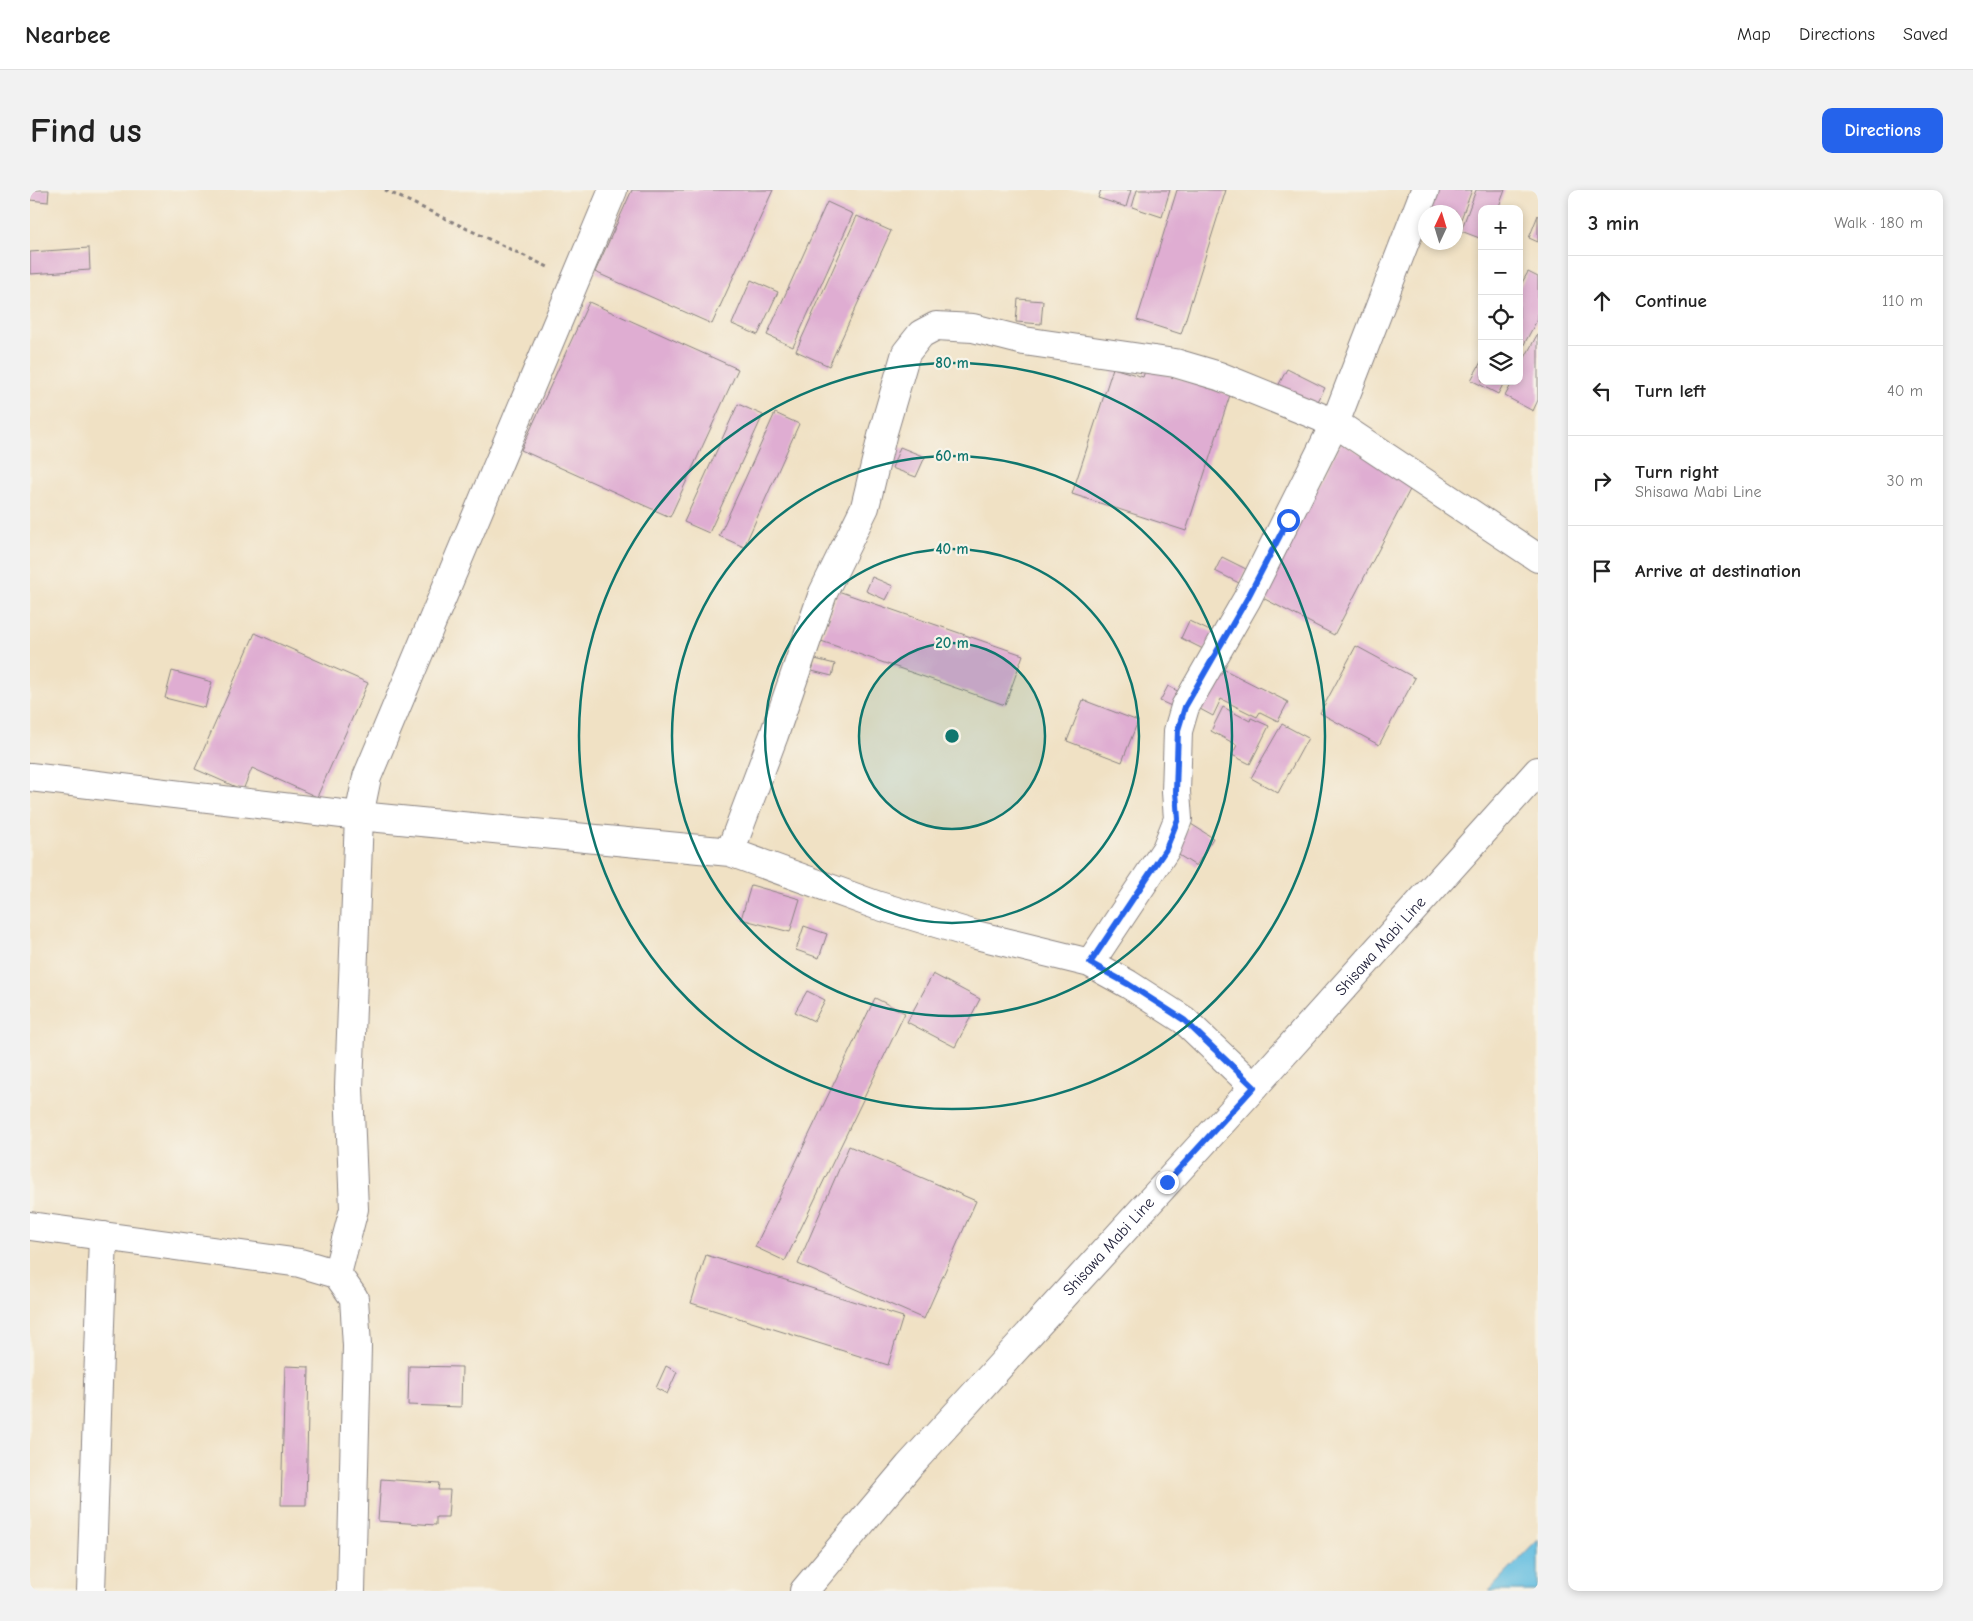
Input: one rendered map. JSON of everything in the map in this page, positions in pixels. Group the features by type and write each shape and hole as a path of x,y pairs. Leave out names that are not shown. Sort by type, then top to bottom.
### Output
{"street":[{"path":"337,1274 354,1209 349,1088 359,816 367,777 612,190"},
{"path":"1090,963 1166,849 1178,819 1176,792 1178,730 1185,707 1247,599 1335,423 1425,190"},
{"path":"730,852 774,735 823,593 865,507 883,432 906,353 921,334 936,326 973,328 1024,341 1175,364 1219,376 1335,423 1538,558"},
{"name":"Shisawa Mabi Line","path":"804,1591 909,1466 1254,1087 1538,770"},
{"path":"30,777 359,816 730,852 876,906 976,935 1090,963 1128,984 1184,1020 1254,1087"},
{"path":"30,1226 300,1263 337,1274 354,1298 357,1346 351,1591"},
{"path":"92,1591 103,1236"}],"path":[{"path":"386,190 576,280"}],"water":[{"path":"1538,1540 1538,1591 1489,1591"}],"building":[{"path":"30,190 49,190 48,202 30,200"},
{"path":"632,190 773,190 712,324 595,272"},
{"path":"1101,190 1131,190 1126,207 1098,198"},
{"path":"1137,190 1170,190 1162,217 1132,207"},
{"path":"1177,190 1226,190 1181,334 1137,320"},
{"path":"1437,190 1472,190 1463,214 1463,205 1432,205"},
{"path":"1476,190 1505,190 1499,205 1478,205 1478,237 1463,232 1463,226"},
{"path":"827,202 853,214 793,347 767,335"},
{"path":"1538,215 1538,242 1529,238"},
{"path":"857,216 891,231 829,366 796,351"},
{"path":"89,248 90,270 30,274 30,252"},
{"path":"1528,272 1538,277 1538,318 1523,346 1523,295 1523,281"},
{"path":"751,280 778,292 758,335 732,324"},
{"path":"1018,299 1043,301 1041,324 1016,322"},
{"path":"589,302 738,369 670,517 521,450"},
{"path":"1538,333 1538,400 1533,411 1505,396 1511,385 1523,385 1523,361"},
{"path":"1478,367 1478,384 1471,380"},
{"path":"1113,368 1143,377 1146,368 1230,395 1186,531 1072,494"},
{"path":"1287,369 1325,388 1316,405 1278,386"},
{"path":"1481,385 1503,385 1498,394"},
{"path":"738,404 763,415 709,533 684,522"},
{"path":"775,413 799,424 744,547 719,536"},
{"path":"1341,443 1414,482 1334,635 1259,596"},
{"path":"900,447 925,457 916,477 892,468"},
{"path":"1222,557 1246,569 1239,583 1215,571"},
{"path":"872,577 893,586 886,600 866,591"},
{"path":"838,591 1023,655 1005,705 821,641"},
{"path":"1189,621 1214,633 1205,650 1181,638"},
{"path":"255,633 368,683 317,797 252,768 243,790 195,769"},
{"path":"1356,646 1415,678 1379,745 1320,713"},
{"path":"815,659 835,664 832,676 812,671"},
{"path":"1221,668 1288,702 1278,721 1260,712 1257,717 1221,699 1213,716 1200,709"},
{"path":"172,671 212,682 205,708 165,698"},
{"path":"1168,686 1183,694 1176,708 1160,701"},
{"path":"1083,700 1138,721 1122,762 1067,741"},
{"path":"1223,707 1250,721 1251,718 1269,726 1250,764 1232,755 1237,745 1211,731"},
{"path":"1282,724 1308,738 1278,793 1251,778"},
{"path":"1191,824 1213,838 1196,866 1174,852"},
{"path":"751,885 800,899 790,932 741,919"},
{"path":"804,926 827,934 819,958 796,950"},
{"path":"933,974 980,999 955,1047 907,1022"},
{"path":"807,991 825,1000 814,1021 795,1012"},
{"path":"875,998 905,1013 785,1261 755,1247"},
{"path":"849,1146 976,1201 924,1319 798,1264"},
{"path":"706,1255 903,1317 888,1365 691,1303"},
{"path":"285,1366 309,1367 306,1505 281,1505"},
{"path":"409,1366 462,1367 461,1407 408,1405"},
{"path":"666,1366 677,1372 667,1394 656,1388"},
{"path":"381,1479 439,1483 438,1490 450,1490 448,1517 436,1517 436,1525 378,1521"}],"route":[{"path":"1167,1182 1254,1087 1184,1020 1128,984 1090,963 1166,849 1178,819 1176,792 1178,730 1185,707 1247,599 1288,520"}]}
